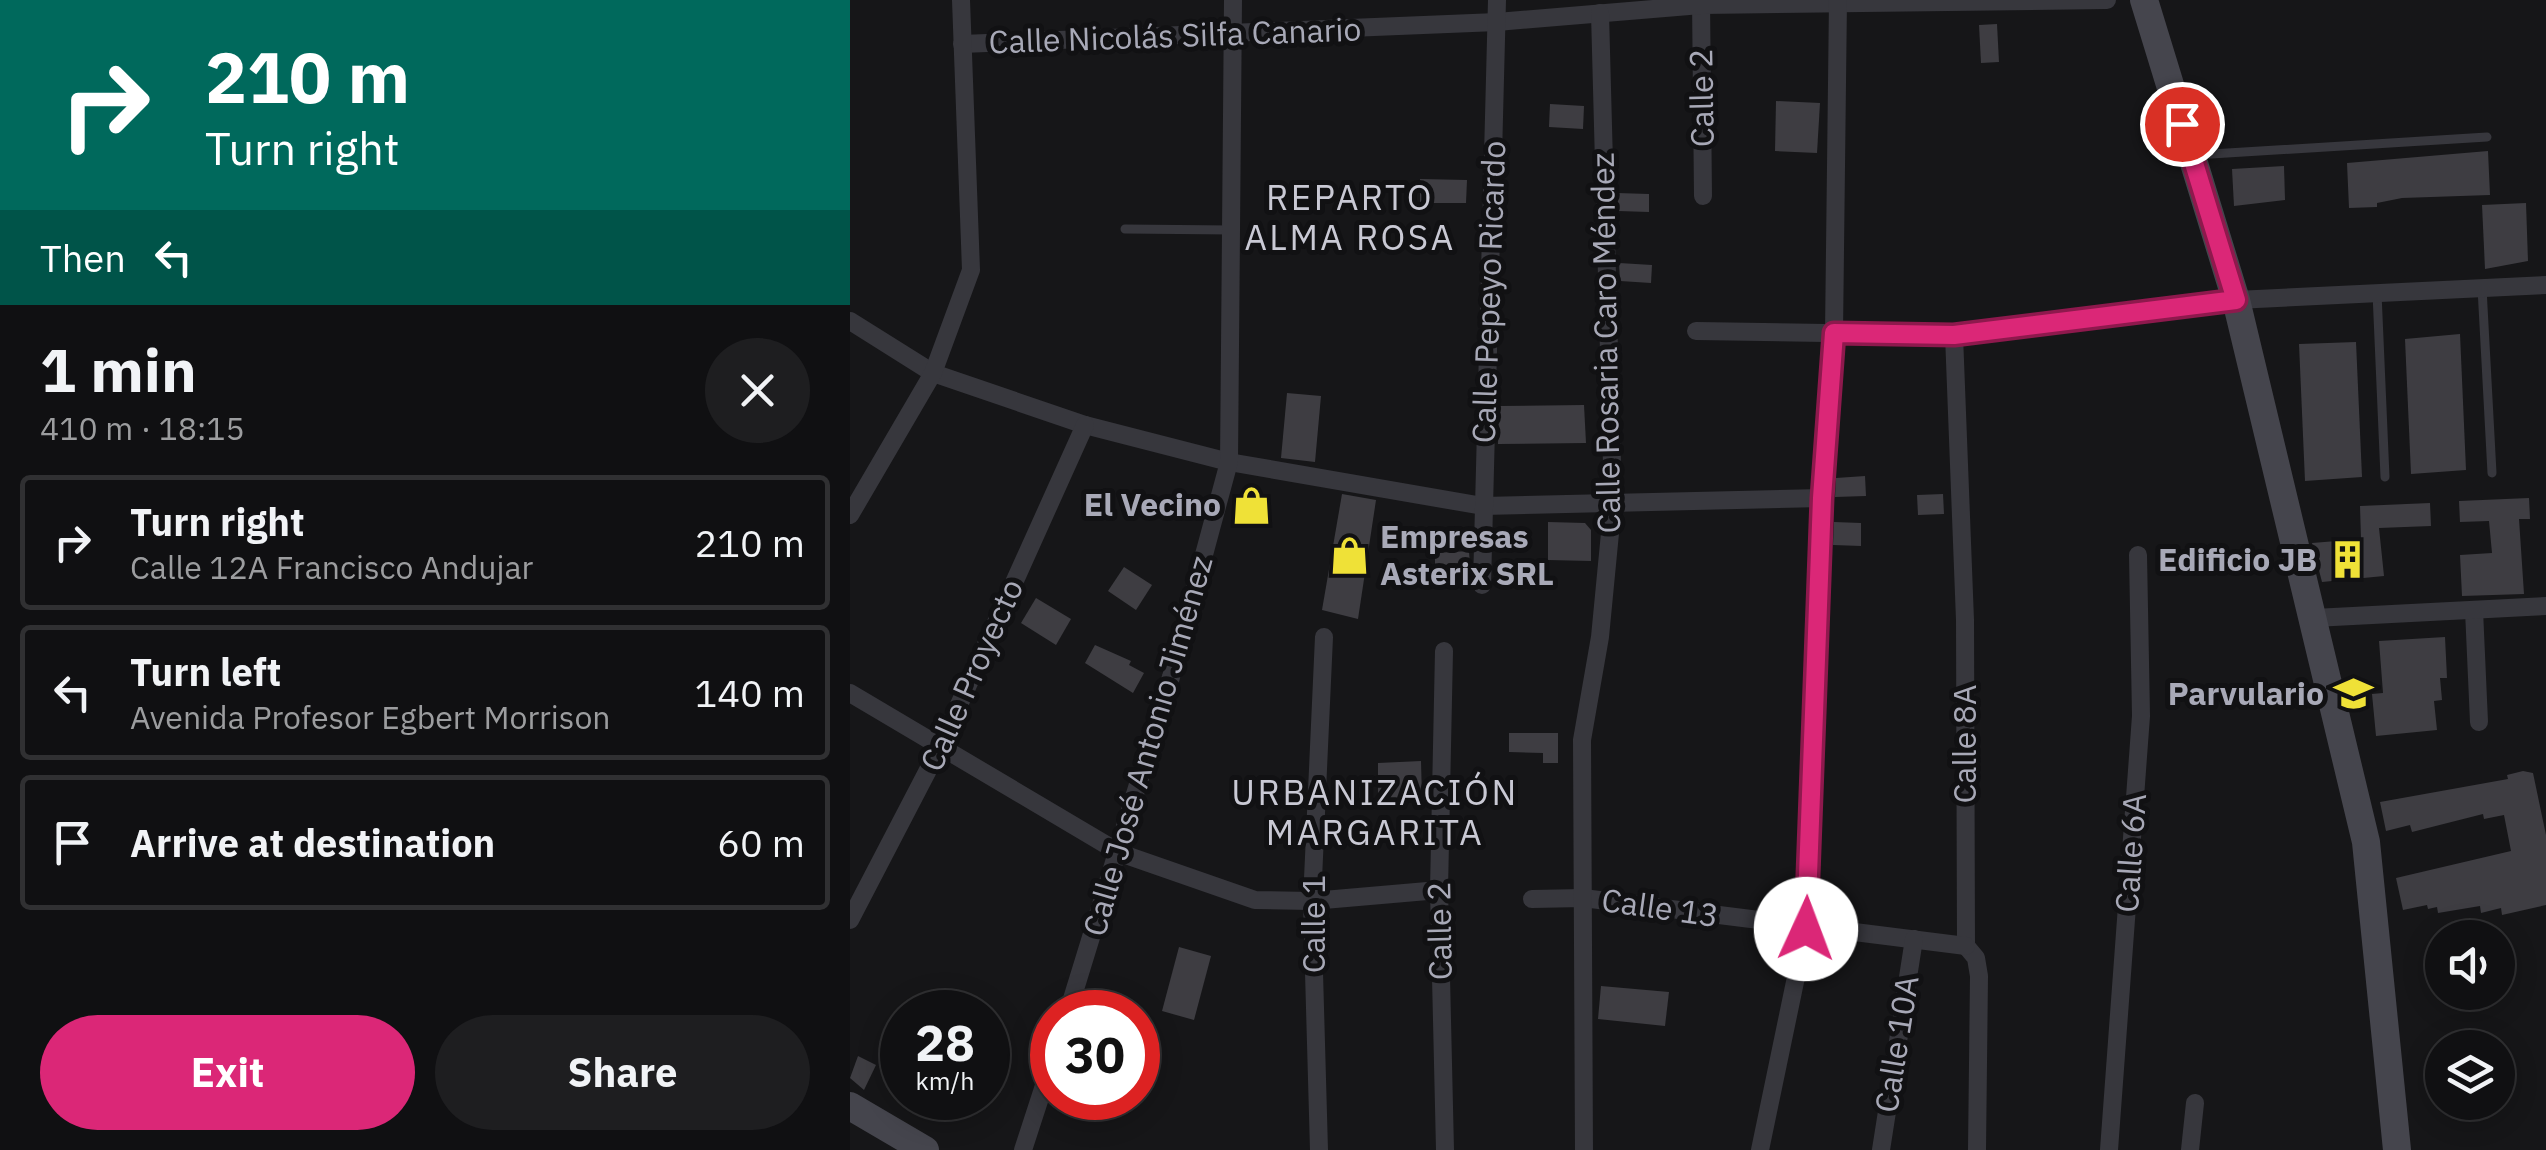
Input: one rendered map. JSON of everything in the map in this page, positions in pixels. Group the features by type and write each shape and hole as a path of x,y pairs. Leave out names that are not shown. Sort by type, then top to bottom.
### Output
{"street":[{"path":"850,515 933,373 971,270 961,0"},
{"name":"Calle José Antonio Jiménez","path":"1075,990 1120,852 1229,462 1233,0"},
{"name":"Calle Pepeyo Ricardo","path":"1482,585 1496,0"},
{"name":"Calle Nicolás Silfa Canario","path":"962,44 1497,22 1700,3 2106,0"},
{"path":"2144,0 2236,300 2314,618 2373,884 2397,1150"},
{"path":"1760,1150 1806,929 1822,498 1834,333 1838,2"},
{"name":"Calle 2","path":"1700,3 1702,196"},
{"name":"Calle Rosaria Caro Méndez","path":"1584,1150 1582,740 1600,637 1613,502 1600,14"},
{"path":"1696,331 1954,335 2236,300 2546,285"},
{"path":"850,321 933,373 1085,425 1229,462 1484,506 1822,498"},
{"name":"Calle 8A","path":"1954,335 1965,620 1966,946 1976,958 1979,976 1977,1150"},
{"name":"Calle Proyecto","path":"850,920 940,747 1085,425"},
{"name":"Calle 6A","path":"2109,1150 2141,716 2138,555"},
{"path":"2314,618 2546,606"},
{"path":"2474,610 2479,722"},
{"name":"Calle 1","path":"1319,1150 1312,900 1324,637"},
{"name":"Calle 2","path":"1444,652 1438,890 1445,1150"},
{"path":"850,693 1120,852 1256,900 1312,900 1438,890"},
{"name":"Calle 13","path":"1532,899 1582,898 1966,946"},
{"name":"Calle 10A","path":"1881,1150 1914,938"},
{"path":"2190,1150 2195,1103"},
{"path":"850,1106 925,1150"},
{"path":"1024,1150 1033,1120"}],"lane":[{"path":"2191,155 2487,138"},
{"path":"1125,229 1161,226 1232,230"},
{"path":"2482,288 2492,473"},
{"path":"2377,293 2384,477"}],"building":[{"path":"1997,24 1999,62 1981,63 1979,25"},
{"path":"1776,101 1820,103 1817,153 1775,151"},
{"path":"1550,104 1584,106 1583,129 1549,127"},
{"path":"2488,151 2490,195 2402,198 2377,203 2377,207 2349,208 2347,163"},
{"path":"2284,166 2285,200 2234,206 2232,169"},
{"path":"1420,179 1467,180 1466,203 1420,203"},
{"path":"1617,193 1649,194 1649,212 1618,211"},
{"path":"2526,203 2528,261 2485,269 2482,205"},
{"path":"1619,263 1652,265 1651,283 1620,281"},
{"path":"2460,334 2466,470 2411,474 2405,339"},
{"path":"2356,342 2362,477 2305,481 2299,344"},
{"path":"1287,393 1321,396 1315,462 1281,458"},
{"path":"1584,405 1586,443 1498,444 1499,406"},
{"path":"1865,476 1866,496 1835,497 1836,478"},
{"name":"Empresas Asterix SRL","path":"1342,494 1376,500 1358,619 1322,610"},
{"path":"1943,494 1944,514 1918,515 1917,495"},
{"path":"2529,498 2530,519 2519,519 2524,594 2462,596 2460,555 2492,553 2489,521 2460,522 2459,501"},
{"path":"2430,503 2431,526 2379,528 2384,576 2322,582 2312,543 2361,539 2360,506"},
{"path":"1548,522 1585,523 1591,530 1591,561 1548,560"},
{"path":"1834,522 1861,523 1861,546 1833,545"},
{"path":"1469,551 1470,567 1435,570 1435,553"},
{"path":"1124,567 1152,585 1136,610 1108,591"},
{"path":"1036,598 1071,619 1056,645 1021,623"},
{"path":"2445,637 2447,678 2440,678 2442,700 2434,701 2437,730 2376,736 2372,694 2383,693 2379,641"},
{"path":"1095,645 1131,661 1129,665 1144,673 1133,693 1085,663"},
{"path":"1509,733 1558,733 1558,763 1543,763 1543,753 1509,752"},
{"path":"1421,761 1422,798 1378,799 1378,763"},
{"path":"2533,773 2546,835 2546,905 2502,915 2501,908 2481,913 2480,906 2438,913 2437,907 2428,909 2427,905 2403,910 2396,878 2511,851 2504,815 2484,819 2483,814 2412,832 2410,825 2386,831 2380,802 2508,779 2507,775"},
{"path":"1179,947 1211,956 1194,1020 1162,1011"},
{"path":"1601,986 1669,992 1665,1026 1598,1019"},
{"path":"858,1056 876,1065 864,1090 850,1078"}],"place":[{"name":"El Vecino","path":"1251,505"},
{"name":"Empresas Asterix SRL","path":"1350,555"},
{"name":"Edificio JB","path":"2347,560"},
{"name":"Parvulario","path":"2354,694"}],"district":[{"name":"REPARTO ALMA ROSA","path":"1350,218"},
{"name":"URBANIZACIÓN MARGARITA","path":"1375,813"}],"route":[{"path":"1806,929 1822,498 1834,333 1954,335 2236,300 2182,124"}]}
